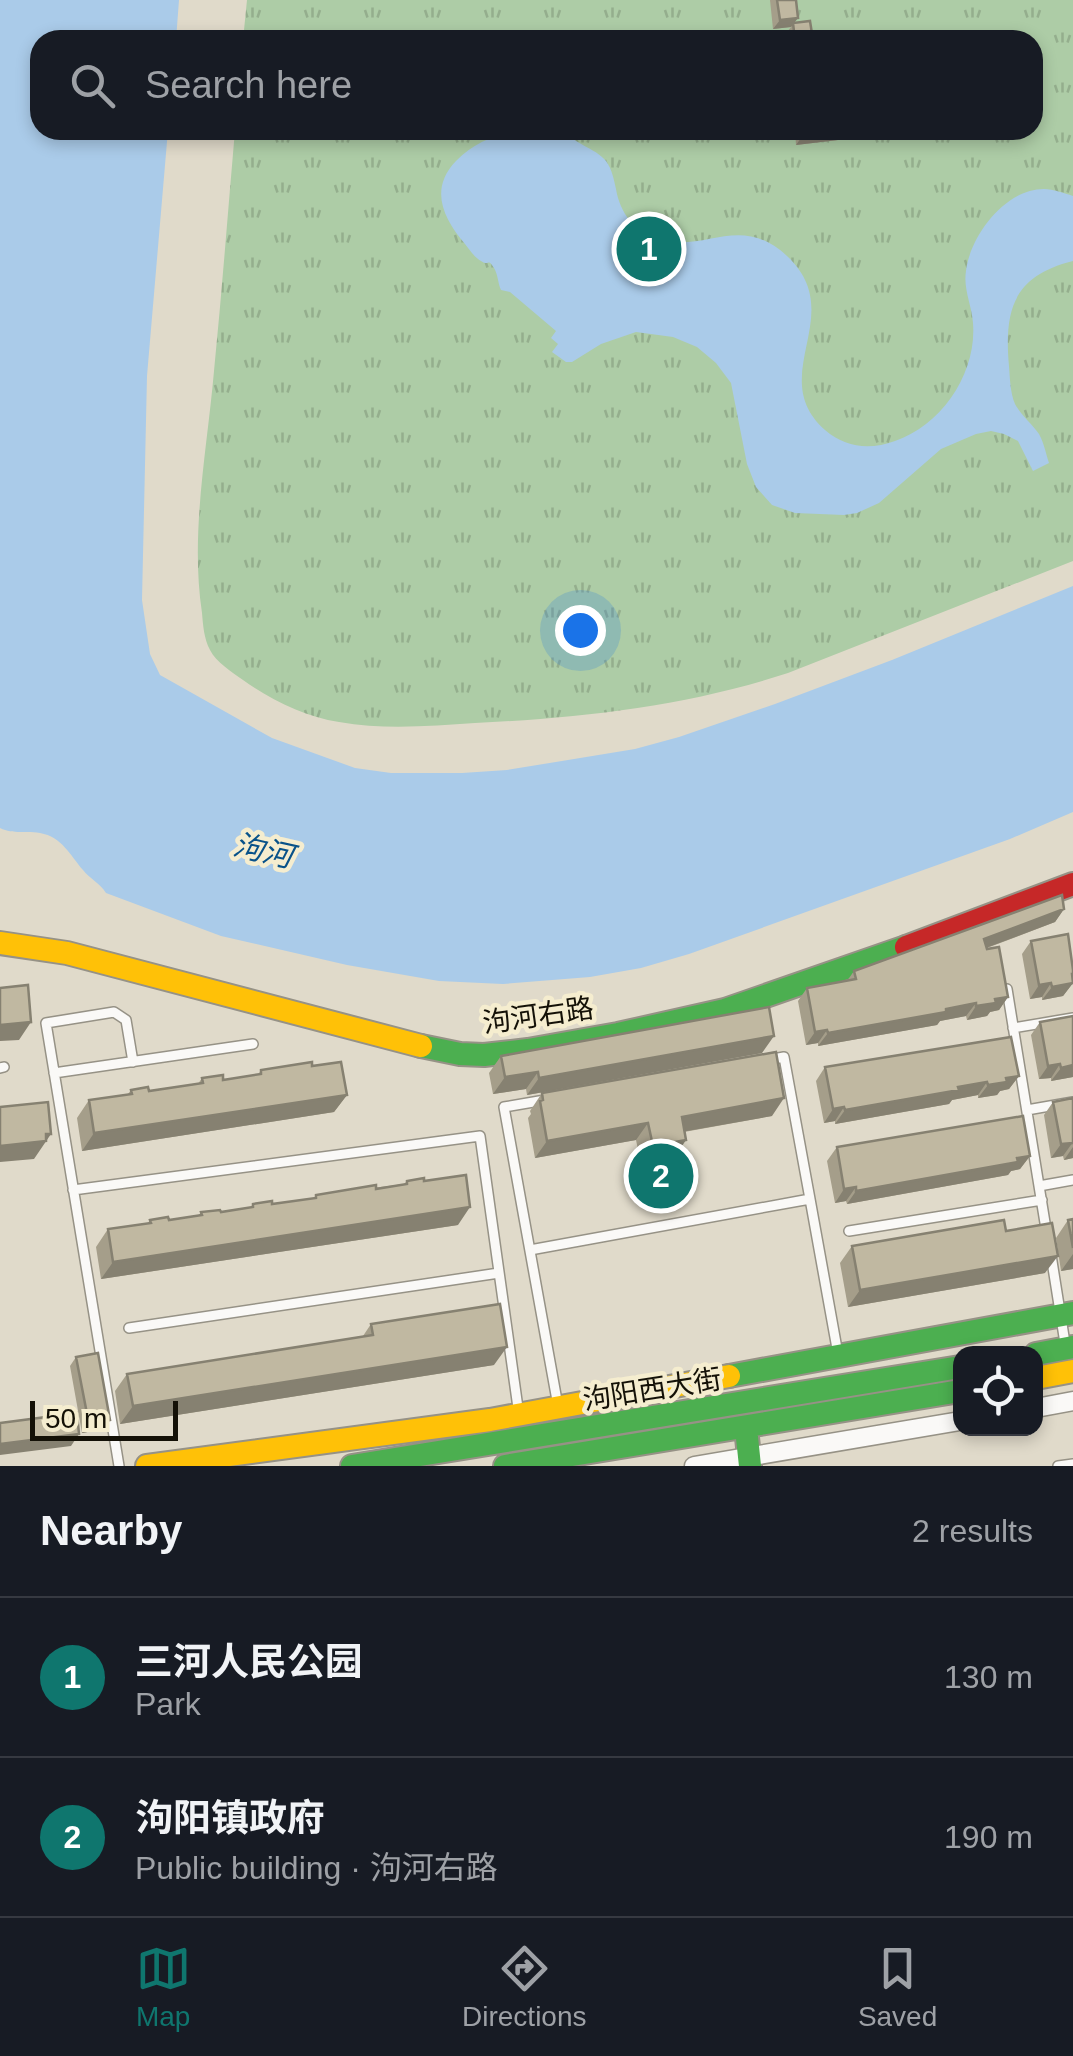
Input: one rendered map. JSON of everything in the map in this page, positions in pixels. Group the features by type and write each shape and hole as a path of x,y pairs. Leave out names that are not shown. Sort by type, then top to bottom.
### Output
{"main road":[{"name":"泃河右路","path":"0,943 132,969 422,1046 484,1055 618,1034 725,1010 1073,884"},
{"path":"147,1466 519,1415 1067,1314"},
{"path":"1043,1354 1071,1356"},
{"path":"1043,1374 1071,1356"},
{"name":"泃阳西大街","path":"352,1466 953,1368"},
{"name":"泃阳西大街","path":"505,1466 953,1392"},
{"path":"746,1428 760,1461"}],"street":[{"path":"1043,1407 1073,1401"},
{"path":"694,1466 760,1461 953,1422"}],"lane":[{"path":"1006,982 1042,1200 1067,1314 1071,1356"},
{"path":"120,1466 46,1024 114,1012 126,1020 132,1062"},
{"path":"1013,1028 1073,1018"},
{"path":"996,1043 1015,1040"},
{"path":"54,1073 253,1044"},
{"path":"747,1064 784,1057 844,1388"},
{"path":"560,1098 504,1108 563,1434"},
{"path":"1009,1122 1073,1102"},
{"path":"74,1190 480,1136 522,1440"},
{"path":"1040,1186 1073,1180"},
{"path":"530,1250 810,1199"},
{"path":"849,1231 1042,1200"},
{"path":"129,1328 499,1273"},
{"path":"1058,1466 1073,1464"}],"green space":[{"path":"247,0 1073,0 1073,561 788,673 712,694 634,708 515,721 373,726 314,716 254,687 216,659 210,650 204,632 199,583 201,492 234,140 1043,140 1043,30 244,30"}],"water":[{"name":"泃河","path":"0,0 179,0 177,30 30,30 30,140 167,140 147,376 142,600 150,654 160,675 272,738 355,768 391,773 507,770 635,749 775,704 1073,586 1073,812 1010,839 641,968 590,977 503,984 439,981 347,965 221,936 106,893 54,838 0,828"},
{"path":"488,140 576,140 606,161 625,213 649,236 675,242 753,237 770,243 787,256 804,278 811,300 802,388 808,409 833,436 858,446 886,444 912,433 928,423 953,395 973,342 966,284 969,257 992,217 1030,191 1047,189 1073,196 1073,261 1037,276 1025,286 1011,312 1008,328 1013,399 1039,434 1049,463 1033,471 1018,441 991,431 941,449 879,503 857,513 795,513 772,505 756,487 747,464 731,383 697,347 673,337 636,332 601,344 572,362 552,352 558,344 551,338 556,331 510,292 501,290 492,265 477,258 445,214 443,182 456,161"}],"building":[{"path":"777,0 796,0 798,18 780,20"},
{"path":"810,21 811,30 794,30 793,23"},
{"path":"1062,895 1064,909 984,939 987,949 999,947 1008,997 995,999 996,1003 976,1003 946,1012 815,1032 807,988 856,979 854,971"},
{"path":"1068,934 1073,983 1039,985 1031,941"},
{"path":"28,985 31,1022 0,1025 0,988"},
{"path":"769,1007 774,1036 539,1078 538,1072 505,1077 501,1056"},
{"path":"1073,1016 1073,1065 1048,1066 1040,1022"},
{"path":"1011,1037 1019,1076 1006,1078 1007,1082 987,1082 845,1110 833,1109 825,1067"},
{"path":"776,1052 784,1098 682,1117 686,1140 653,1146 648,1123 547,1141 542,1093"},
{"path":"312,1062 312,1066 341,1062 347,1095 94,1133 89,1100 132,1094 131,1090 148,1087 149,1091 203,1083 202,1078 223,1075 223,1080 261,1074 261,1070"},
{"path":"1073,1098 1073,1143 1061,1144 1053,1102"},
{"path":"48,1102 51,1134 46,1134 46,1141 0,1146 0,1107"},
{"path":"1023,1116 1030,1156 1017,1158 1018,1162 856,1191 856,1187 844,1189 837,1147"},
{"path":"466,1175 470,1207 113,1262 108,1229 272,1201 316,1198 376,1185 376,1189 424,1178"},
{"path":"1073,1219 1073,1248 1068,1220"},
{"path":"1004,1220 1006,1231 1052,1223 1058,1256 860,1290 852,1246"},
{"path":"500,1304 507,1347 133,1406 127,1374 373,1335 371,1324"},
{"path":"98,1353 110,1420 89,1424 76,1357"},
{"path":"77,1413 79,1434 0,1444 0,1423"}],"traffic: fast":[{"path":"421,1046 484,1055 618,1034 725,1010 906,947"},
{"path":"729,1376 1073,1313"},
{"path":"1043,1353 1073,1347"},
{"path":"352,1466 953,1368"},
{"path":"505,1466 953,1392"},
{"path":"746,1428 750,1466"}],"traffic: slow":[{"path":"0,943 67,953 421,1046"},
{"path":"1043,1377 1073,1371"},
{"path":"147,1466 490,1420 729,1376"}],"traffic: jam":[{"path":"906,947 1073,884"}],"place":[{"name":"三河人民公园","path":"649,249"},
{"name":"泃阳镇政府","path":"661,1176"}]}
